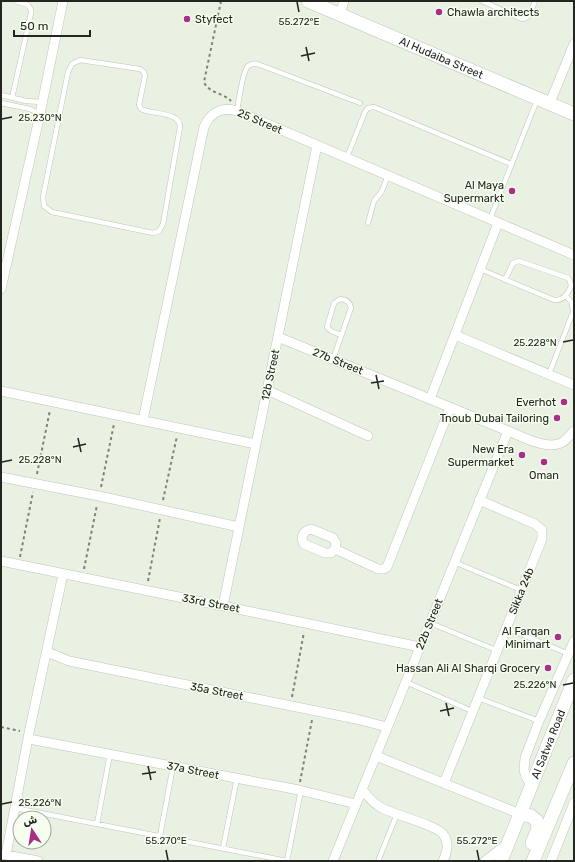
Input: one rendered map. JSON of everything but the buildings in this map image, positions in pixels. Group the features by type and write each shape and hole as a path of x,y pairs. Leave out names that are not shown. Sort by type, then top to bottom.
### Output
{"main road":[{"name":"Al Hudaiba Street","path":"308,1 574,114"},
{"name":"Al Satwa Road","path":"501,861 574,680"},
{"path":"533,861 574,763"},
{"path":"520,814 531,816 538,825 525,861"}],"street":[{"path":"1,289 3,267 40,114 63,1"},
{"path":"340,14 344,1"},
{"path":"549,104 574,44"},
{"name":"25 Street","path":"143,420 204,127 208,119 214,113 222,109 236,111 347,157 574,255"},
{"name":"12b Street","path":"223,606 317,145"},
{"path":"430,399 480,269 494,221"},
{"path":"455,335 574,385"},
{"name":"27b Street","path":"278,336 508,432 548,445 556,445 563,442 574,430"},
{"path":"267,390 368,436"},
{"path":"1,391 256,444"},
{"path":"335,549 378,569 384,569 387,567 450,408"},
{"name":"22b Street","path":"333,861 508,432"},
{"path":"1,477 99,496 239,527"},
{"name":"Sikka 24b","path":"444,783 496,650 542,539 542,530 535,524 479,500"},
{"name":"33rd Street","path":"1,561 420,647"},
{"path":"38,861 3,855 15,808 63,574"},
{"name":"Al Satwa Road","path":"532,786 526,777 524,762 538,721 574,641"},
{"name":"35a Street","path":"47,652 69,661 387,727"},
{"name":"37a Street","path":"29,736 110,754 300,790 356,804"},
{"path":"376,756 520,814"},
{"path":"362,790 378,805 434,828 443,834 447,843 443,861"},
{"path":"551,861 574,803"},
{"name":"Al Satwa Road","path":"485,861 507,844"}],"lane":[{"path":"12,98 31,13 30,3 16,1"},
{"path":"482,1 525,19 530,15 535,1"},
{"path":"84,60 138,68 142,70 145,76 140,103 141,109 175,117 178,119 180,124 164,224 161,229 153,233 47,210 43,202 43,197 59,119 68,72 72,64 84,60"},
{"path":"236,111 245,71 249,65 253,64 260,65 360,104"},
{"path":"1,95 26,101 42,102"},
{"path":"494,221 511,164 537,99"},
{"path":"1,103 30,109 40,114 59,119"},
{"path":"347,157 364,112 368,108 374,107 511,164"},
{"path":"368,223 374,201 382,191 388,175"},
{"path":"480,269 506,280 554,300 561,300 566,296 572,286 568,278 522,261 513,263 506,280"},
{"path":"549,374 573,312 572,303 566,296"},
{"path":"333,359 351,308 349,302 340,299 334,303 327,326 331,331 341,335"},
{"path":"454,562 521,590"},
{"path":"430,623 496,650"},
{"path":"506,628 569,654"},
{"path":"406,682 472,711"},
{"path":"478,698 538,721"},
{"path":"97,824 110,754"},
{"path":"160,836 173,766"},
{"path":"223,848 237,778"},
{"path":"15,808 287,861 300,790"},
{"path":"378,861 397,814"}],"path":[{"path":"221,1 204,82 209,89 230,100 236,111"},
{"path":"290,706 306,623"},
{"path":"300,790 313,711"},
{"path":"1,727 29,736"}],"place":[{"name":"Chawla architects","path":"439,12"},
{"name":"Styfect","path":"187,19"},
{"name":"Al Maya Supermarkt","path":"512,191"},
{"name":"Everhot","path":"564,402"},
{"name":"Tnoub Dubai Tailoring","path":"557,418"},
{"name":"New Era Supermarket","path":"522,455"},
{"name":"Oman","path":"544,462"},
{"name":"Al Farqan Minimart","path":"558,637"},
{"name":"Hassan Ali Al Sharqi Grocery","path":"548,668"}]}
